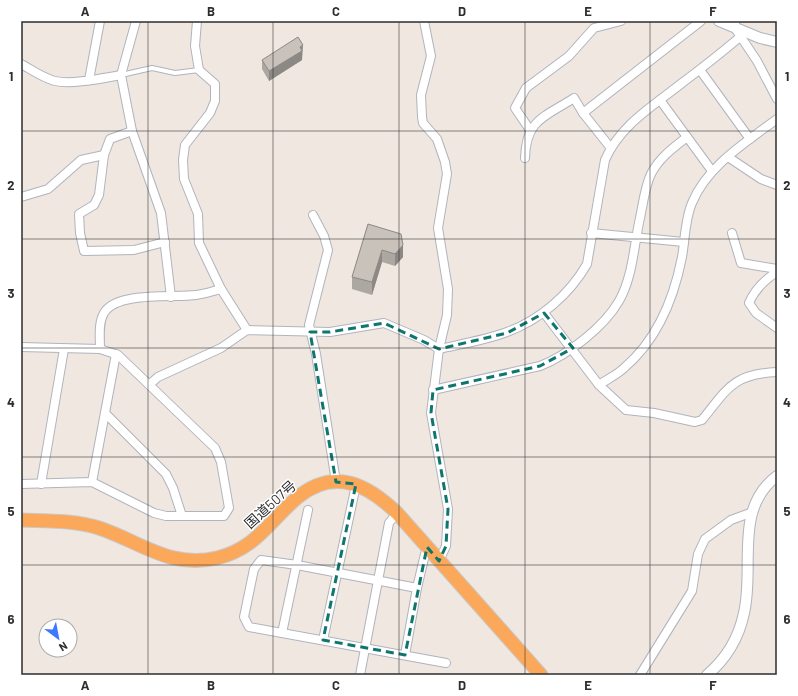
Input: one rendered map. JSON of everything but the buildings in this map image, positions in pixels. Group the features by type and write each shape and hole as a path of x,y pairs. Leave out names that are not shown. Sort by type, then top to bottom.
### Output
{"highway":[{"name":"国道507号","path":"21,520 85,524 116,535 163,556 184,560 206,560 226,555 259,537 298,497 316,487 336,482 356,485 372,492 397,513 541,675"}],"street":[{"path":"89,80 100,21"},
{"path":"136,21 121,75 132,131 161,213 171,297"},
{"path":"197,21 195,46 199,70 215,84 215,101 210,113 185,145 183,160 184,180 198,214 199,243 221,289 247,330"},
{"path":"424,21 431,56 421,95 422,117 423,123 437,139 445,162 447,174 438,228 448,288 447,315 439,349 431,413 448,509 446,546 439,561"},
{"path":"530,130 515,108 526,88 569,56 594,28 621,21"},
{"path":"584,113 701,21"},
{"path":"719,21 760,38 777,42"},
{"path":"150,384 158,377 221,348 247,330 330,332 384,323 424,340 439,349 506,333 528,323 544,312 567,291 579,278 587,264 591,233 605,160 610,147 631,122 700,70 737,29"},
{"path":"737,29 757,61 777,99"},
{"path":"21,64 41,76 56,81 89,80 121,75"},
{"path":"700,70 750,139"},
{"path":"525,158 530,130 535,123 574,98 610,147"},
{"path":"660,100 712,171"},
{"path":"599,385 624,368 645,345 664,316 676,284 691,204 712,171 750,139 777,119"},
{"path":"132,131 110,139 104,155 99,195 94,205 79,214 80,233 84,251 134,250 165,242"},
{"path":"433,390 540,366 552,361 573,348 604,320 620,300 629,275 635,239 651,174 670,150 687,137"},
{"path":"21,197 48,189 81,160 104,155"},
{"path":"728,157 761,179 777,185"},
{"path":"313,215 324,236 328,250 309,325 316,354 336,482"},
{"path":"591,233 635,239 684,242"},
{"path":"732,233 741,263 777,270"},
{"path":"777,270 754,292 749,303 756,313 777,328"},
{"path":"100,350 100,326 104,312 118,302 134,298 197,295 221,289"},
{"path":"544,312 573,348 599,385 626,410 654,413 696,422 702,420 737,380 750,375 777,372"},
{"path":"21,347 100,350 116,354 150,384 215,448 221,462 229,508 224,516 166,516 154,513 92,482 21,484"},
{"path":"41,484 64,349"},
{"path":"92,482 116,354"},
{"path":"105,413 166,474 173,488 182,516"},
{"path":"707,675 728,653 738,634 744,613 747,592 750,513 757,498 769,482 777,476"},
{"path":"323,640 356,485"},
{"path":"282,633 308,510"},
{"path":"360,675 389,523 397,513"},
{"path":"640,675 692,591 698,554 705,540 717,529 736,517 750,513"},
{"path":"405,655 417,588 425,554 428,548"},
{"path":"417,588 296,565 261,560 254,569 244,617 249,627 446,663"}],"lane":[{"path":"121,75 152,68 175,73 199,70"}],"highlighted area":[{"path":"544,313 573,348 540,366 433,390 431,413 448,509 446,546 439,561 427,547 405,655 323,640 356,484 336,482 310,332 330,332 384,323 439,349 507,333"}]}
